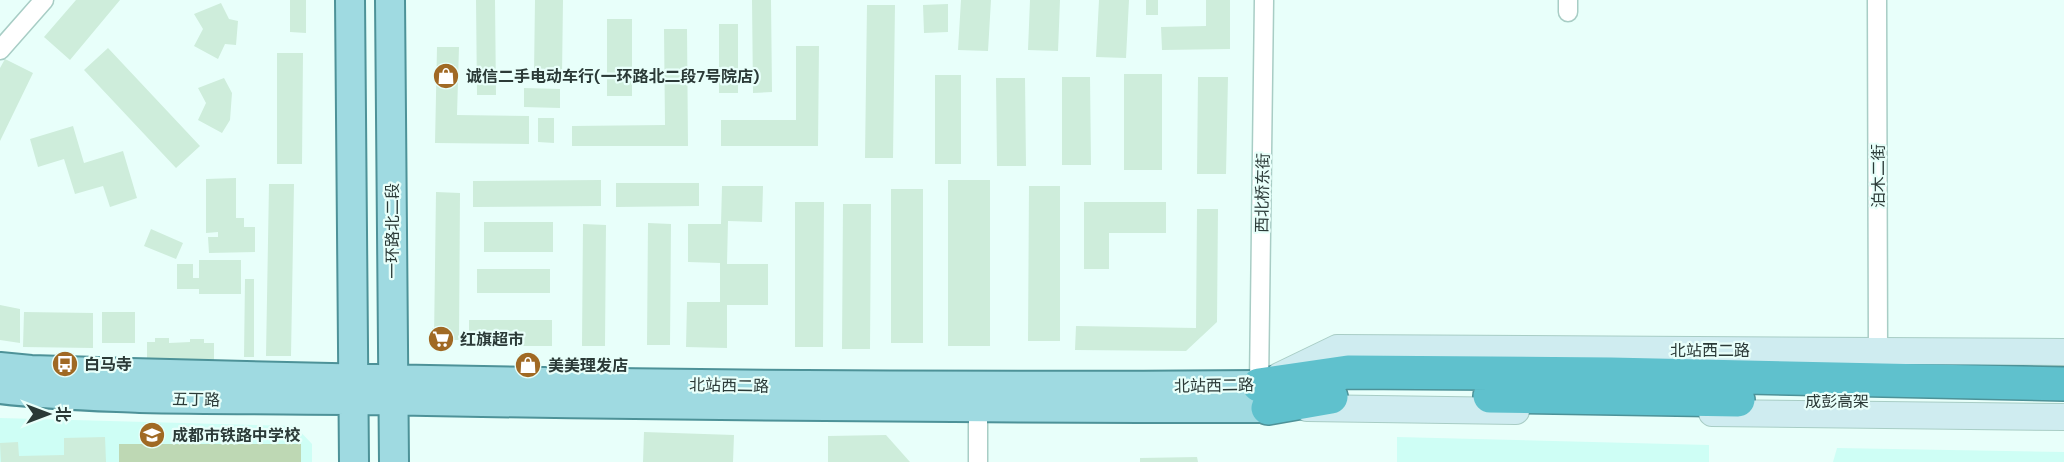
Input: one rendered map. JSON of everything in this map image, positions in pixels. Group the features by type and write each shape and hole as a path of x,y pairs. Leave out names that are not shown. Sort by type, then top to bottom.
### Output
{"highway":[{"name":"成彭高架","path":"1610,386 2064,384"},
{"path":"1263,396 1610,386"},
{"name":"成彭高架","path":"1610,386 2064,403"}],"main road":[{"path":"351,0 354,462"},
{"name":"一环路北二段","path":"390,0 394,462"},
{"name":"五丁路","path":"0,367 354,390"},
{"name":"五丁路","path":"0,389 54,395 195,399 393,390"},
{"name":"北站西二路","path":"393,390 978,398 1263,396"}],"street":[{"path":"4,39 44,0"},
{"name":"西北桥东街","path":"1263,396 1264,0"},
{"name":"泊木二街","path":"1877,0 1878,351"},
{"name":"北站西二路","path":"1263,396 1337,348 2064,352"},
{"name":"北站西二路","path":"1263,396 2064,417"},
{"path":"978,398 978,462"}],"shaded area":[{"name":"成都市铁路中学校","path":"0,418 295,426 312,444 312,462 0,462"},
{"path":"1397,437 1709,445 1709,462 1397,462"},
{"path":"119,444 301,444 301,462 119,462"},
{"path":"1837,448 2064,452 2064,462 1833,462"}],"building":[{"path":"76,0 120,0 70,60 44,37"},
{"path":"290,0 306,0 306,33 290,32"},
{"path":"476,0 495,0 496,95 477,95"},
{"path":"535,0 563,0 562,75 534,74"},
{"path":"752,0 771,0 772,92 753,93"},
{"path":"961,0 991,0 988,51 958,50"},
{"path":"1030,0 1060,0 1058,51 1028,50"},
{"path":"1099,0 1129,0 1126,58 1096,57"},
{"path":"1146,0 1158,0 1158,15 1146,15"},
{"path":"1206,0 1230,0 1230,49 1162,50 1161,27 1206,26"},
{"path":"221,3 229,19 238,21 236,45 225,44 218,59 194,46 203,29 194,14"},
{"path":"948,4 948,32 924,33 923,5"},
{"path":"867,5 895,5 893,158 865,158"},
{"path":"607,19 632,19 632,96 607,96"},
{"path":"719,24 738,24 738,93 719,93"},
{"path":"664,29 687,29 688,146 572,146 572,126 665,125"},
{"path":"796,46 819,46 818,146 721,146 721,120 796,120"},
{"path":"437,47 459,47 457,115 529,116 529,144 435,143"},
{"path":"108,48 200,146 176,168 84,70"},
{"path":"277,53 303,53 302,164 277,164"},
{"path":"5,59 33,73 0,141 0,68"},
{"path":"1124,74 1162,74 1162,170 1124,170"},
{"path":"935,75 961,75 961,164 935,164"},
{"path":"1062,77 1090,77 1091,165 1062,165"},
{"path":"1198,77 1228,77 1226,174 1197,174"},
{"path":"224,78 232,93 230,120 222,133 198,120 206,103 198,88"},
{"path":"996,78 1025,78 1026,166 997,166"},
{"path":"524,88 560,89 560,108 524,107"},
{"path":"538,118 554,118 554,143 538,142"},
{"path":"73,126 84,163 123,151 137,198 110,207 103,186 75,194 64,159 38,167 30,139"},
{"path":"236,178 236,218 244,218 244,227 255,227 255,252 209,253 208,237 218,237 218,232 206,233 206,179"},
{"path":"601,180 601,206 473,207 473,181"},
{"path":"948,180 990,180 990,346 948,346"},
{"path":"616,183 699,183 699,206 616,207"},
{"path":"269,184 294,184 291,356 266,356"},
{"path":"722,186 763,186 762,222 728,221 727,264 768,264 768,305 727,305 727,348 686,347 687,302 720,302 720,263 688,262 688,224 721,224"},
{"path":"1029,186 1060,186 1060,341 1028,341"},
{"path":"891,189 923,189 923,343 891,343"},
{"path":"436,192 460,193 459,340 434,340"},
{"path":"795,202 824,202 823,347 795,347"},
{"path":"1084,202 1166,202 1166,233 1109,233 1109,269 1084,269"},
{"path":"843,204 871,204 870,349 842,349"},
{"path":"1197,209 1218,209 1217,322 1186,351 1075,350 1076,326 1196,328"},
{"path":"484,222 553,222 553,252 484,252"},
{"path":"648,223 671,224 670,345 647,345"},
{"path":"583,224 606,225 605,346 582,346"},
{"path":"151,229 183,243 176,259 144,246"},
{"path":"199,260 241,260 241,294 199,294 199,289 177,289 177,264 193,264 193,278 199,278"},
{"path":"477,269 550,269 550,293 477,293"},
{"path":"245,279 254,279 254,357 244,357"},
{"path":"0,305 20,309 20,343 0,340"},
{"path":"24,312 93,313 93,348 23,347"},
{"path":"102,312 135,312 135,343 102,343"},
{"path":"469,320 552,320 552,346 469,346"},
{"path":"155,338 169,338 169,343 204,339 204,343 214,343 214,364 147,362 147,342 155,342"},
{"path":"644,432 734,435 733,462 643,462"},
{"path":"886,435 910,462 828,462 828,436"},
{"path":"105,437 106,462 1,462 0,443 18,442 19,456 64,455 64,438"},
{"path":"1197,457 1198,462 1140,462 1140,458"}],"place":[{"name":"诚信二手电动车行(一环路北二段7号院店)","path":"446,76"},
{"name":"红旗超市","path":"441,339"},
{"name":"白马寺","path":"65,364"},
{"name":"美美理发店","path":"528,365"},
{"name":"成都市铁路中学校","path":"152,435"}]}
